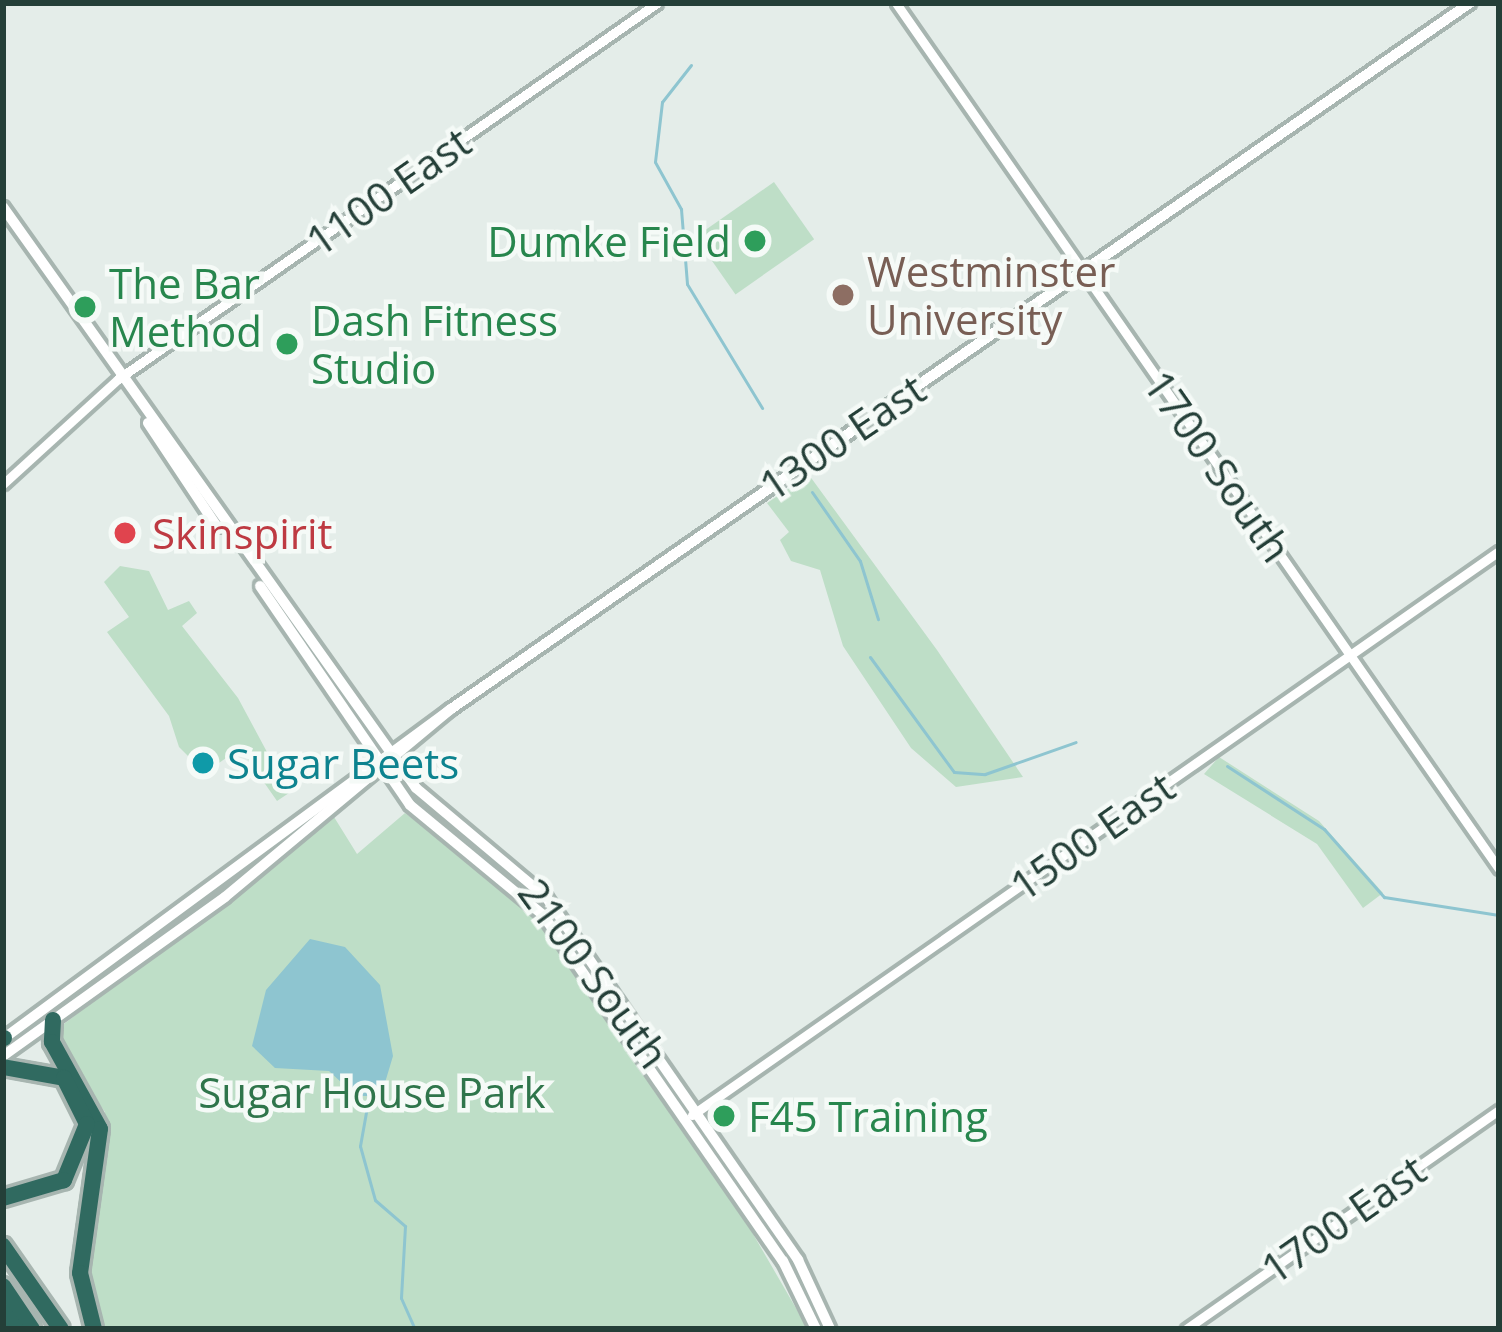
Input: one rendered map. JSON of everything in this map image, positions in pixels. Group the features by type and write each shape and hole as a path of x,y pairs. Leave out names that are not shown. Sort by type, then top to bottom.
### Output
{"highway":[{"path":"53,1020 52,1042 81,1084 100,1130 80,1258 94,1329"},
{"path":"34,1034 81,1084"},
{"path":"3,1067 64,1078 87,1124 64,1180 3,1198"},
{"path":"3,1246 61,1329"},
{"path":"3,1286 32,1329"},
{"path":"3,1312 16,1329"}],"main road":[{"name":"1300 East","path":"3,1056 451,709 1470,3"},
{"name":"2100 South","path":"3,210 60,299"},
{"name":"2100 South","path":"3,210 38,272 320,660 426,823 536,905 798,1260 830,1329"},
{"path":"38,272 53,285"},
{"name":"2100 South","path":"147,420 277,614 386,760"},
{"path":"208,514 230,535"},
{"path":"277,614 320,660"},
{"name":"1300 East","path":"3,1039 386,760"},
{"name":"2100 South","path":"691,1116 816,1329"}],"street":[{"name":"1100 East","path":"3,484 118,379 657,3"},
{"name":"1700 South","path":"896,3 1499,869"},
{"name":"1500 East","path":"691,1116 1499,551"},
{"name":"1700 East","path":"1186,1329 1499,1110"}],"green space":[{"name":"Dumke Field","path":"774,182 814,239 736,294 695,237"},
{"path":"809,475 1023,777 956,787 911,748 843,646 820,570 791,561 780,540 789,532 767,503"},
{"path":"120,566 149,571 168,610 189,601 197,613 182,626 238,698 289,793 277,801 240,748 205,773 179,747 169,716 107,632 129,617 104,582"},
{"path":"1219,757 1319,821 1383,893 1363,908 1317,844 1204,774"},
{"name":"Sugar House Park","path":"405,813 528,906 723,1182 808,1329 97,1329 85,1259 105,1112 61,1052 60,1027 334,817 357,854"}],"water":[{"path":"310,939 345,947 380,985 393,1056 381,1096 356,1096 329,1071 275,1068 252,1046 266,990"}],"waterway":[{"path":"691,65 662,102 655,162 681,209 687,284 762,408"},
{"path":"812,492 860,561 878,619"},
{"path":"870,657 954,772 985,774 1076,742"},
{"path":"1227,766 1324,829 1384,897 1499,915"},
{"path":"368,1101 360,1146 375,1200 405,1226 401,1298 415,1329"}],"place":[{"name":"Dumke Field","path":"755,241"},
{"name":"Westminster University","path":"843,295"},
{"name":"The Bar Method","path":"85,307"},
{"name":"Dash Fitness Studio","path":"287,344"},
{"name":"Skinspirit","path":"125,533"},
{"name":"Sugar Beets","path":"203,763"},
{"name":"F45 Training","path":"724,1116"}]}
